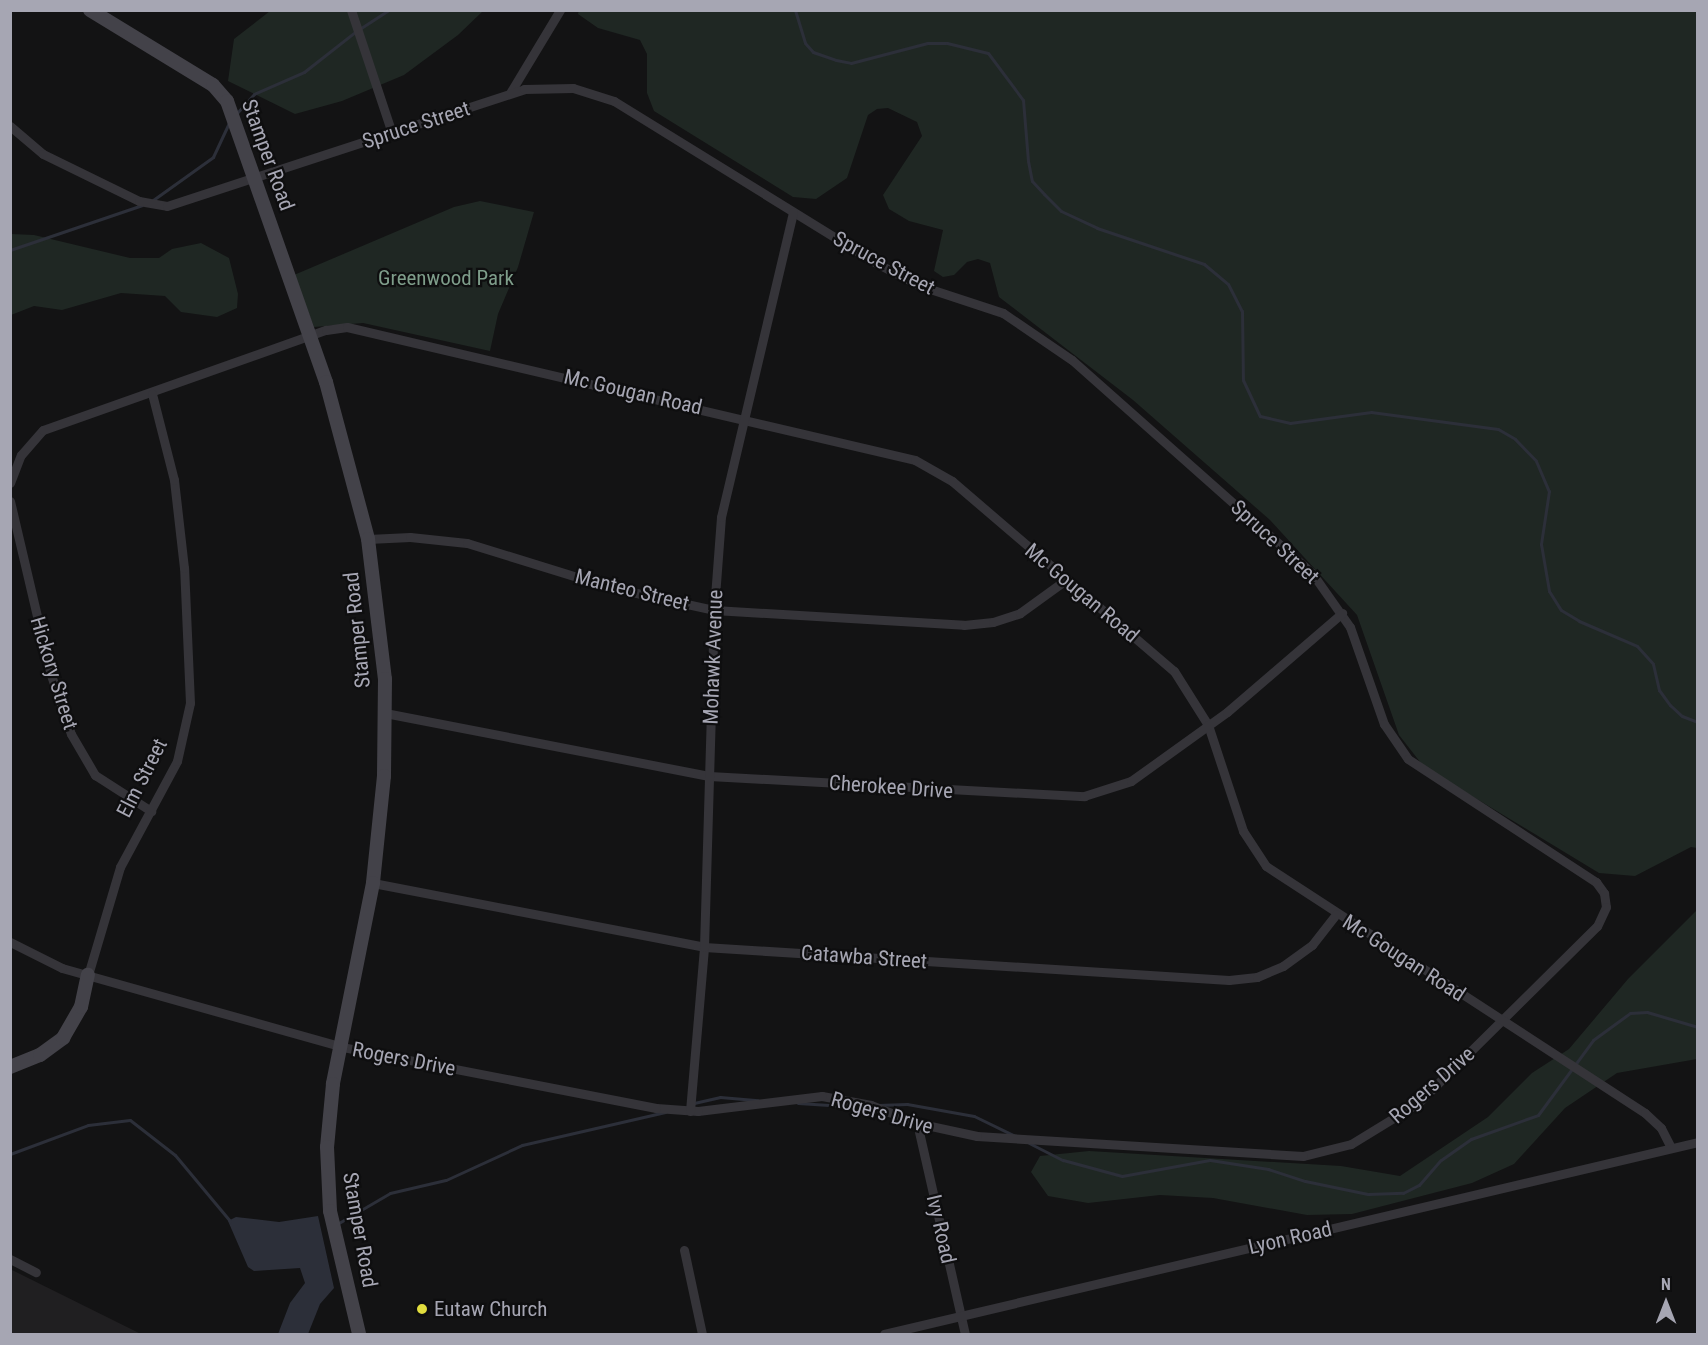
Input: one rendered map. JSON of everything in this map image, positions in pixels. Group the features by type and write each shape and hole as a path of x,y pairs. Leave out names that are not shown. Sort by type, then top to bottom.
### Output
{"street":[{"name":"Stamper Road","path":"90,10 213,85 223,95 311,336 345,443 368,539 381,629 385,713 384,777 373,883 329,1112 328,1183 337,1248 359,1335"},
{"path":"351,10 392,133"},
{"path":"510,93 560,10"},
{"name":"Spruce Street","path":"10,126 43,154 153,205 176,205 510,93 552,86 601,95 902,277 1003,313 1072,360 1291,553 1341,613 1359,647 1384,724 1399,749 1419,768 1596,882 1604,893 1606,907"},
{"name":"Mohawk Avenue","path":"690,1111 704,947 714,610 721,517 793,212"},
{"name":"Mc Gougan Road","path":"311,336 333,329 361,328 881,449 924,465 952,481 1174,671 1208,726 1243,831 1257,855 1277,876 1645,1113 1661,1128 1671,1148"},
{"path":"10,483 21,455 43,430 152,394 311,336"},
{"name":"Elm Street","path":"10,1067 40,1055 63,1038 81,1007 88,975 120,867 177,761 190,703 184,567 174,480 152,394"},
{"name":"Hickory Street","path":"10,501 50,672 71,734 95,775 151,811"},
{"name":"Manteo Street","path":"368,539 410,537 467,543 620,590 714,610 978,625 1020,613 1066,579"},
{"name":"Cherokee Drive","path":"385,713 708,776 1084,796 1131,782 1208,726 1341,613"},
{"name":"Catawba Street","path":"373,883 704,947 1243,980 1270,972 1295,958 1336,914"},
{"name":"Rogers Drive","path":"10,942 62,968 343,1047 690,1111 822,1096 871,1105 917,1122 977,1136 1225,1153 1317,1154 1351,1144 1395,1120 1440,1084 1597,926 1606,907"},
{"name":"Ivy Road","path":"917,1122 965,1335"},
{"name":"Lyon Road","path":"884,1335 1698,1142"},
{"path":"684,1250 702,1335"},
{"path":"10,1259 36,1272"}],"shaded area":[{"path":"318,1216 334,1288 320,1304 308,1334 278,1334 290,1303 305,1283 300,1268 254,1271 248,1267 228,1221 236,1217 279,1222"},
{"path":"10,1269 139,1333 139,1334 11,1334"}],"green space":[{"path":"579,10 1697,11 1697,848 1691,847 1635,876 1599,873 1424,767 1399,735 1357,615 1270,520 1133,400 999,297 990,263 978,259 967,262 954,275 943,277 934,271 943,230 909,221 889,209 883,195 922,136 917,122 888,108 877,109 868,115 847,178 816,199 793,197 654,111 647,93 647,54 640,40 598,28 578,14"},
{"path":"270,11 483,11 458,35 404,75 342,101 295,114 228,81 234,39"},
{"name":"Greenwood Park","path":"480,201 534,212 518,267 498,314 490,351 363,323 314,327 294,275 454,207"},
{"path":"11,234 34,235 130,258 159,258 172,249 201,243 229,258 238,294 237,308 217,317 181,312 165,296 121,293 62,310 34,306 11,315"},
{"path":"1697,910 1697,1059 1617,1073 1565,1108 1514,1164 1472,1183 1352,1214 1307,1215 1213,1198 1160,1195 1088,1203 1048,1196 1031,1172 1040,1156 1089,1151 1341,1166 1400,1176 1488,1117 1532,1073 1569,1049 1628,979"}],"waterway":[{"path":"361,28 389,10"},
{"path":"795,10 805,43 813,52 836,60 851,63 927,43 947,43 988,53 1023,100 1032,181 1061,211 1097,228 1204,264 1228,284 1242,311 1243,380 1260,416 1290,423 1371,412 1498,429 1515,439 1536,461 1549,491 1541,544 1549,591 1561,610 1579,621 1637,646 1653,664 1659,690 1670,705 1682,716 1698,722"},
{"path":"236,114 254,94 304,72 355,32"},
{"path":"153,200 213,157 230,121"},
{"path":"10,250 142,205"},
{"path":"1029,1143 1063,1160 1122,1176 1210,1160 1268,1169 1305,1181 1368,1194 1403,1193 1419,1185 1441,1160 1471,1139 1538,1115 1593,1040 1630,1013 1647,1012 1698,1027"},
{"path":"694,1103 720,1097 758,1100"},
{"path":"798,1103 860,1107"},
{"path":"878,1105 907,1104 974,1116 1015,1136"},
{"path":"337,1224 390,1193 446,1180 522,1145 665,1112"},
{"path":"10,1154 88,1125 130,1120 175,1155 230,1221"}],"place":[{"name":"Eutaw Church","path":"422,1309"}]}
